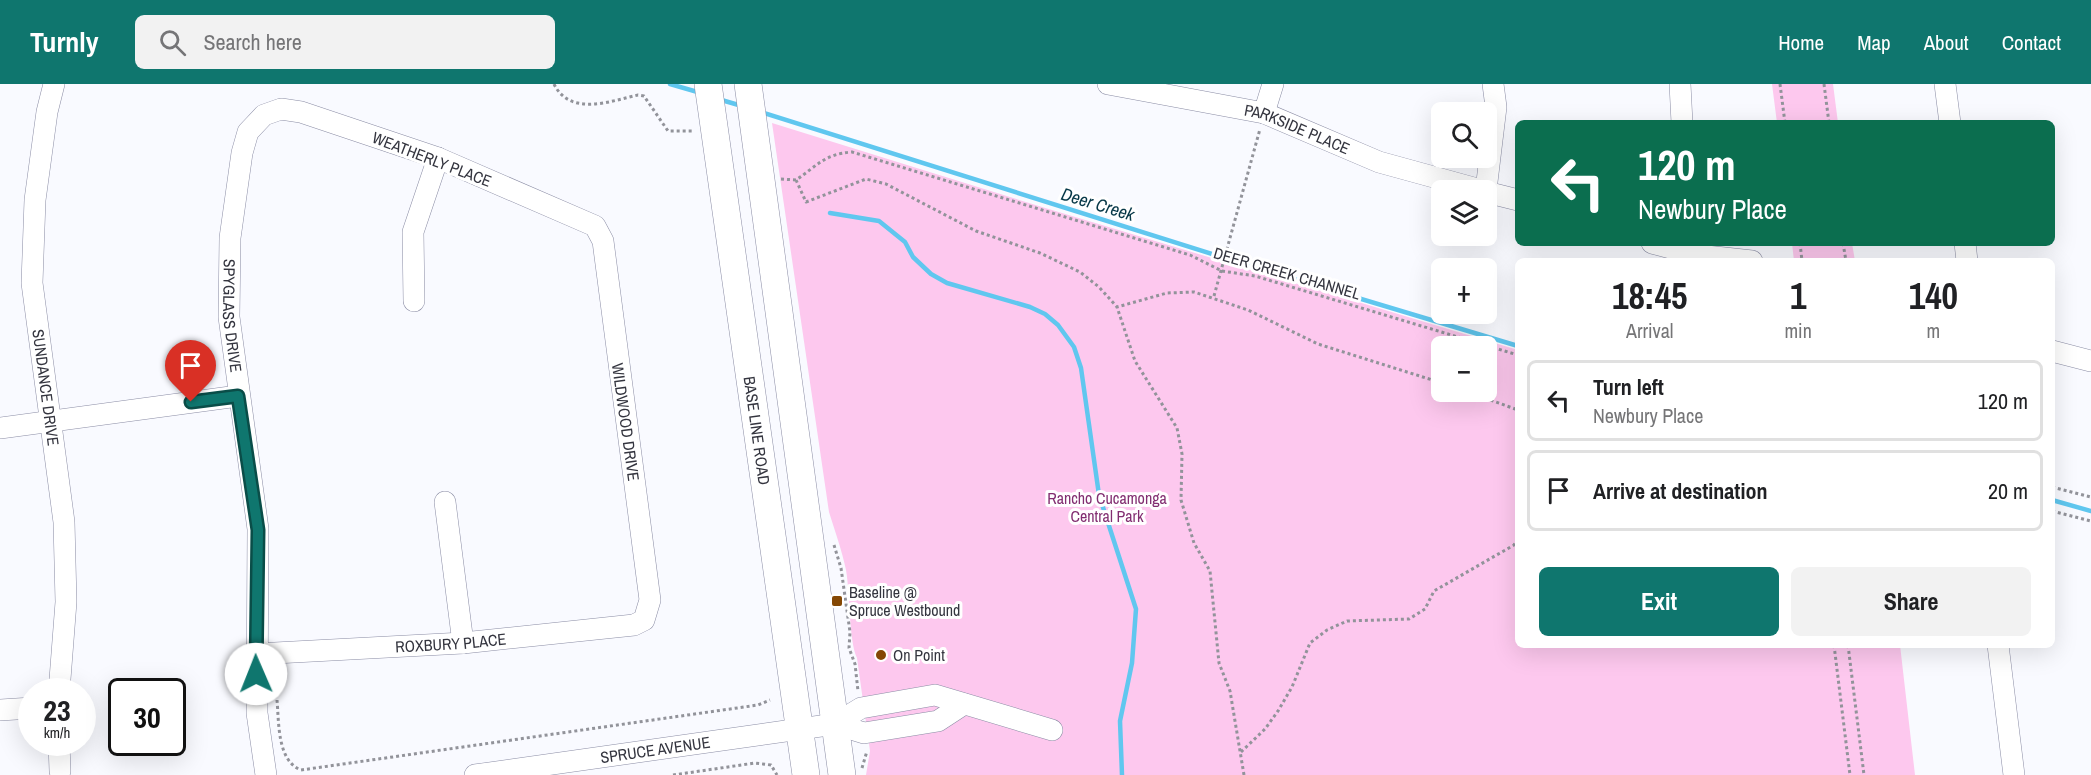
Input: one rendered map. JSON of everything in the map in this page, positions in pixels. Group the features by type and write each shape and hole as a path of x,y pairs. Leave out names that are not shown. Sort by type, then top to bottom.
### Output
{"main road":[{"name":"BASE LINE ROAD","path":"709,91 806,775"},
{"path":"750,99 835,724 851,773"}],"street":[{"name":"SUNDANCE DRIVE","path":"54,84 47,112 35,200 32,283 64,522 66,602 59,678"},
{"name":"PARKSIDE PLACE","path":"1108,84 1264,113 1379,162 1445,180"},
{"path":"1264,113 1273,84"},
{"path":"1487,180 1496,107 1493,84"},
{"path":"1680,84 1682,120"},
{"path":"1945,84 1950,120"},
{"name":"WEATHERLY PLACE","path":"264,115 281,109 301,112 438,158 595,226"},
{"name":"SPYGLASS DRIVE","path":"264,115 249,132 242,153 230,238 229,316 238,396 258,530 257,713 266,775"},
{"path":"414,301 413,232 438,158"},
{"path":"1497,194 1515,199"},
{"name":"WILDWOOD DRIVE","path":"595,226 603,241 650,600 644,620"},
{"path":"1665,246 1697,255 1724,258"},
{"path":"2055,352 2091,361"},
{"path":"0,428 238,396"},
{"path":"445,502 463,643"},
{"name":"ROXBURY PLACE","path":"256,654 463,643 634,625 644,620"},
{"path":"1998,648 2014,775"},
{"path":"835,724 864,733 938,721 964,704 1053,730"},
{"path":"0,710 18,709"},
{"name":"SPRUCE AVENUE","path":"475,775 835,724"},
{"path":"59,756 60,771"}],"path":[{"path":"554,84 563,96 583,104 594,105 638,95 644,96 668,131 694,131"},
{"path":"1780,84 1785,120"},
{"path":"1824,84 1829,120"},
{"path":"1214,297 1230,245 1264,113"},
{"name":"DEER CREEK CHANNEL","path":"796,180 820,160 840,153 852,152 1190,255 1222,270 1255,276 1515,354"},
{"path":"779,178 796,180 806,202 866,179 886,184 976,231 1040,253 1080,272 1099,287 1117,307 1135,361 1177,428 1182,454 1181,500 1194,543 1210,571 1219,663 1230,691 1244,775"},
{"path":"1117,307 1181,291 1214,297 1318,344 1431,380"},
{"path":"1496,402 1515,409"},
{"path":"2055,488 2091,497"},
{"path":"2055,513 2091,521"},
{"path":"1240,752 1265,729 1278,711 1292,687 1310,643 1327,630 1347,621 1409,619 1425,609 1434,591 1515,544"},
{"path":"1834,648 1850,775"},
{"path":"1848,648 1864,775"},
{"path":"277,691 283,750 288,762 301,770 759,705 770,700"},
{"path":"851,773 867,752"},
{"path":"673,775 756,763 771,765 777,775"}],"green space":[{"path":"1772,84 1833,84 1838,120 1777,120"},
{"name":"Rancho Cucamonga Central Park","path":"772,123 1471,336 1431,336 1431,402 1497,402 1497,344 1515,349 1515,648 1900,648 1915,775 866,775 870,751 857,658 852,641 846,570 829,512"},
{"path":"1792,246 1852,246 1854,258 1794,258"}],"waterway":[{"name":"Deer Creek","path":"670,84 701,93"},
{"name":"Deer Creek","path":"718,99 742,106"},
{"name":"Deer Creek","path":"761,112 1228,259 1515,345"},
{"path":"830,213 879,221 905,242 913,257 931,274 947,283 1030,307 1045,314 1058,325 1074,347 1081,368 1099,495 1136,609 1132,663 1120,721 1122,775"},
{"name":"Deer Creek","path":"2055,501 2091,511"}],"place":[{"name":"Baseline @ Spruce Westbound","path":"837,601"},
{"name":"On Point","path":"881,655"}],"route":[{"path":"191,402 238,396 259,544 256,674"}]}
